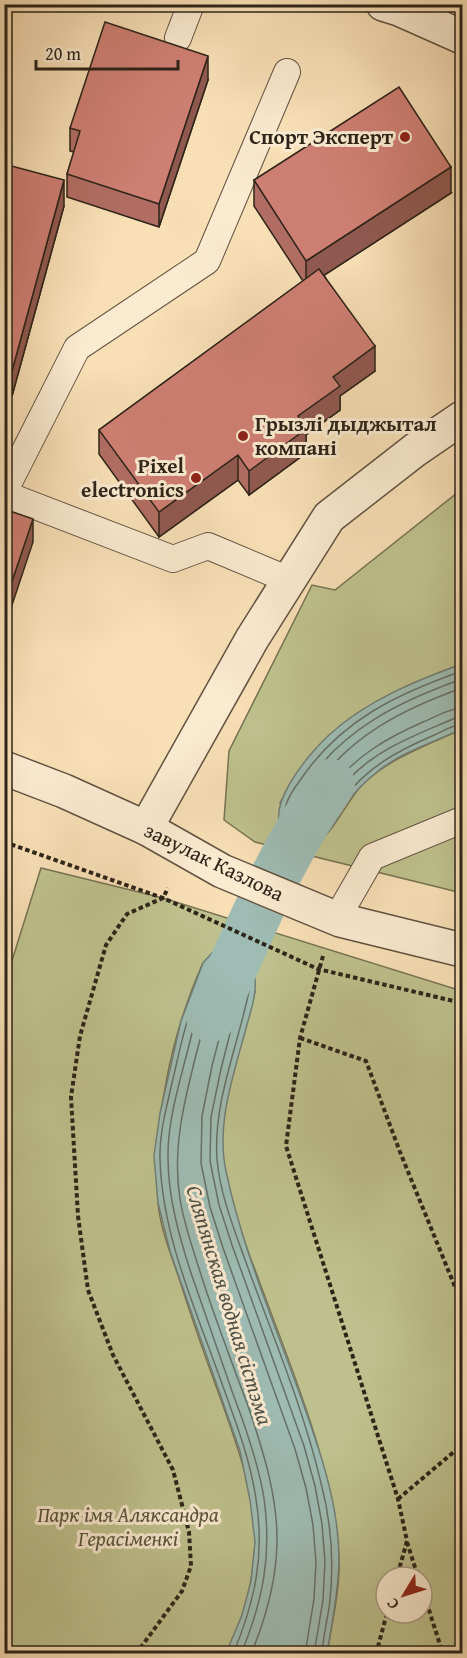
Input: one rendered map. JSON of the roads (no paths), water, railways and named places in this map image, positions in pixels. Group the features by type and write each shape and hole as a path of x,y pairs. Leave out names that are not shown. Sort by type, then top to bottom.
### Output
{"street":[{"path":"394,6 462,37"},
{"path":"146,828 252,639 329,517 415,450 462,418"},
{"name":"завулак Казлова","path":"4,768 64,791 146,828 222,871 337,918 462,950"}],"lane":[{"path":"178,38 191,4"},
{"path":"287,72 207,261 77,348 4,493 173,559 208,546 289,580"},
{"path":"337,918 372,857 462,820"}],"water":[{"path":"462,664 462,729 407,753 377,772 352,796 320,840 304,844 289,837 281,826 279,813 282,799 300,768 330,734 376,701 427,677"},
{"path":"224,949 239,957 251,968 255,979 255,992 227,1101 223,1154 241,1228 314,1436 332,1499 339,1563 327,1653 226,1653 242,1615 251,1581 255,1542 250,1500 240,1451 170,1251 158,1203 154,1156 160,1113 181,1021 203,963 212,953"}],"waterway":[{"name":"Сляпянская водная сістэма","path":"211,1017 280,868 295,839 330,784"}],"place":[{"name":"Спорт Эксперт","path":"405,137"},
{"name":"Грызлі дыджытал компані","path":"243,436"},
{"name":"Pixel electronics","path":"196,478"}],"park label":[{"name":"Парк імя Аляксандра Герасіменкі","path":"128,1527"}]}
